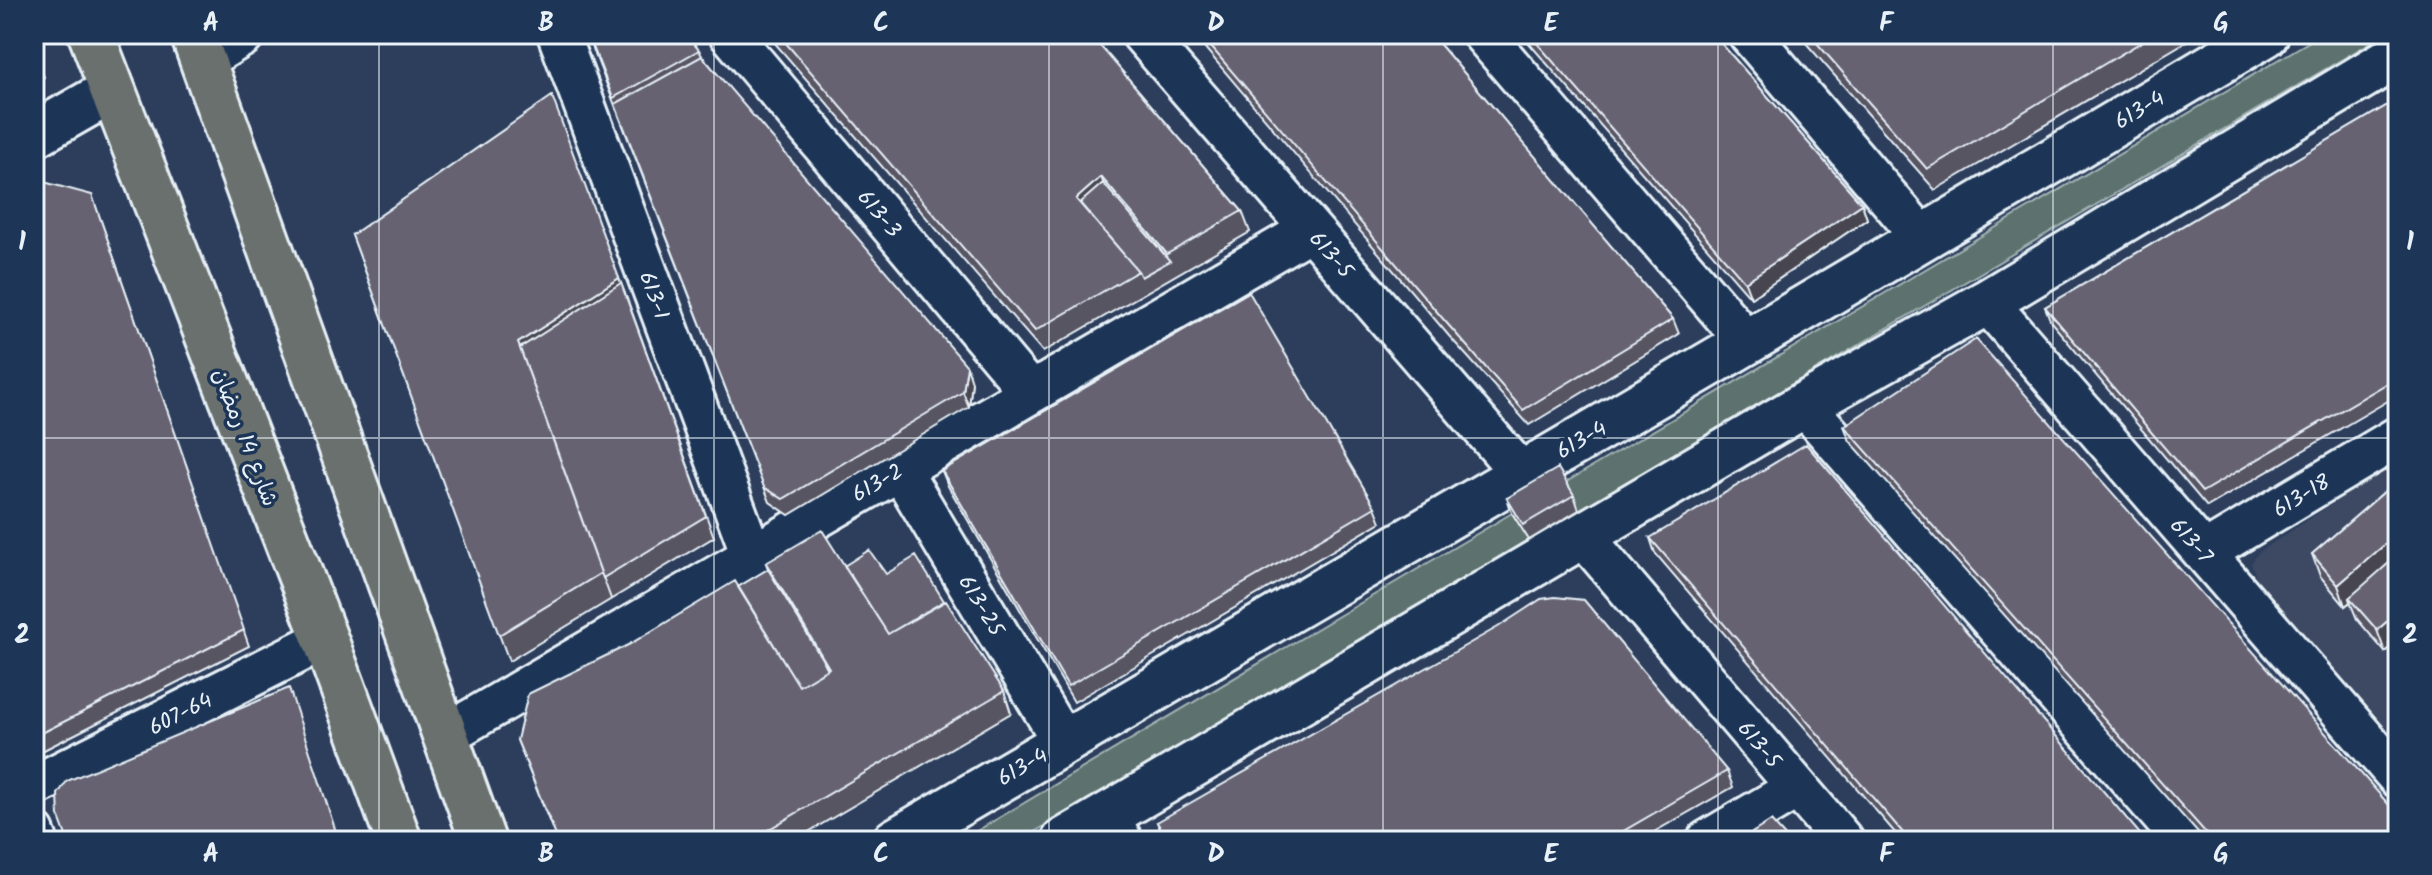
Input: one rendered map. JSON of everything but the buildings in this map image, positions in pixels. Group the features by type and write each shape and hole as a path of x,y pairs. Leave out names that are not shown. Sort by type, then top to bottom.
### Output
{"main road":[{"name":"شارع 14 رمضان","path":"91,34 325,639 399,841"},
{"path":"198,46 483,841"}],"street":[{"path":"198,46 242,34"},
{"name":"613-1","path":"558,34 752,555"},
{"name":"613-3","path":"730,34 1031,393"},
{"name":"613-5","path":"1142,34 1522,474"},
{"path":"1483,34 1747,342"},
{"path":"1749,34 1922,237"},
{"name":"613-4","path":"895,841 2266,34"},
{"path":"1064,841 1114,828 1584,537 1804,405 1987,302 2398,55"},
{"path":"34,119 109,84"},
{"path":"34,135 109,84"},
{"name":"613-2","path":"445,735 1310,230"},
{"name":"613-7","path":"1987,302 2398,777"},
{"path":"1804,405 2184,841"},
{"name":"613-18","path":"2204,553 2398,437"},
{"name":"613-25","path":"900,469 1063,742"},
{"name":"613-5","path":"1584,537 1843,841"},
{"name":"607-64","path":"34,786 325,639"},
{"path":"1707,841 1797,788"},
{"path":"34,833 37,841"}],"shaded area":[{"path":"2398,461 2398,740 2260,586 2251,563 2259,552"}],"green space":[{"path":"2322,34 2385,34 1579,510 1563,484"},
{"path":"1512,513 1529,540 1019,841 960,841"}]}
